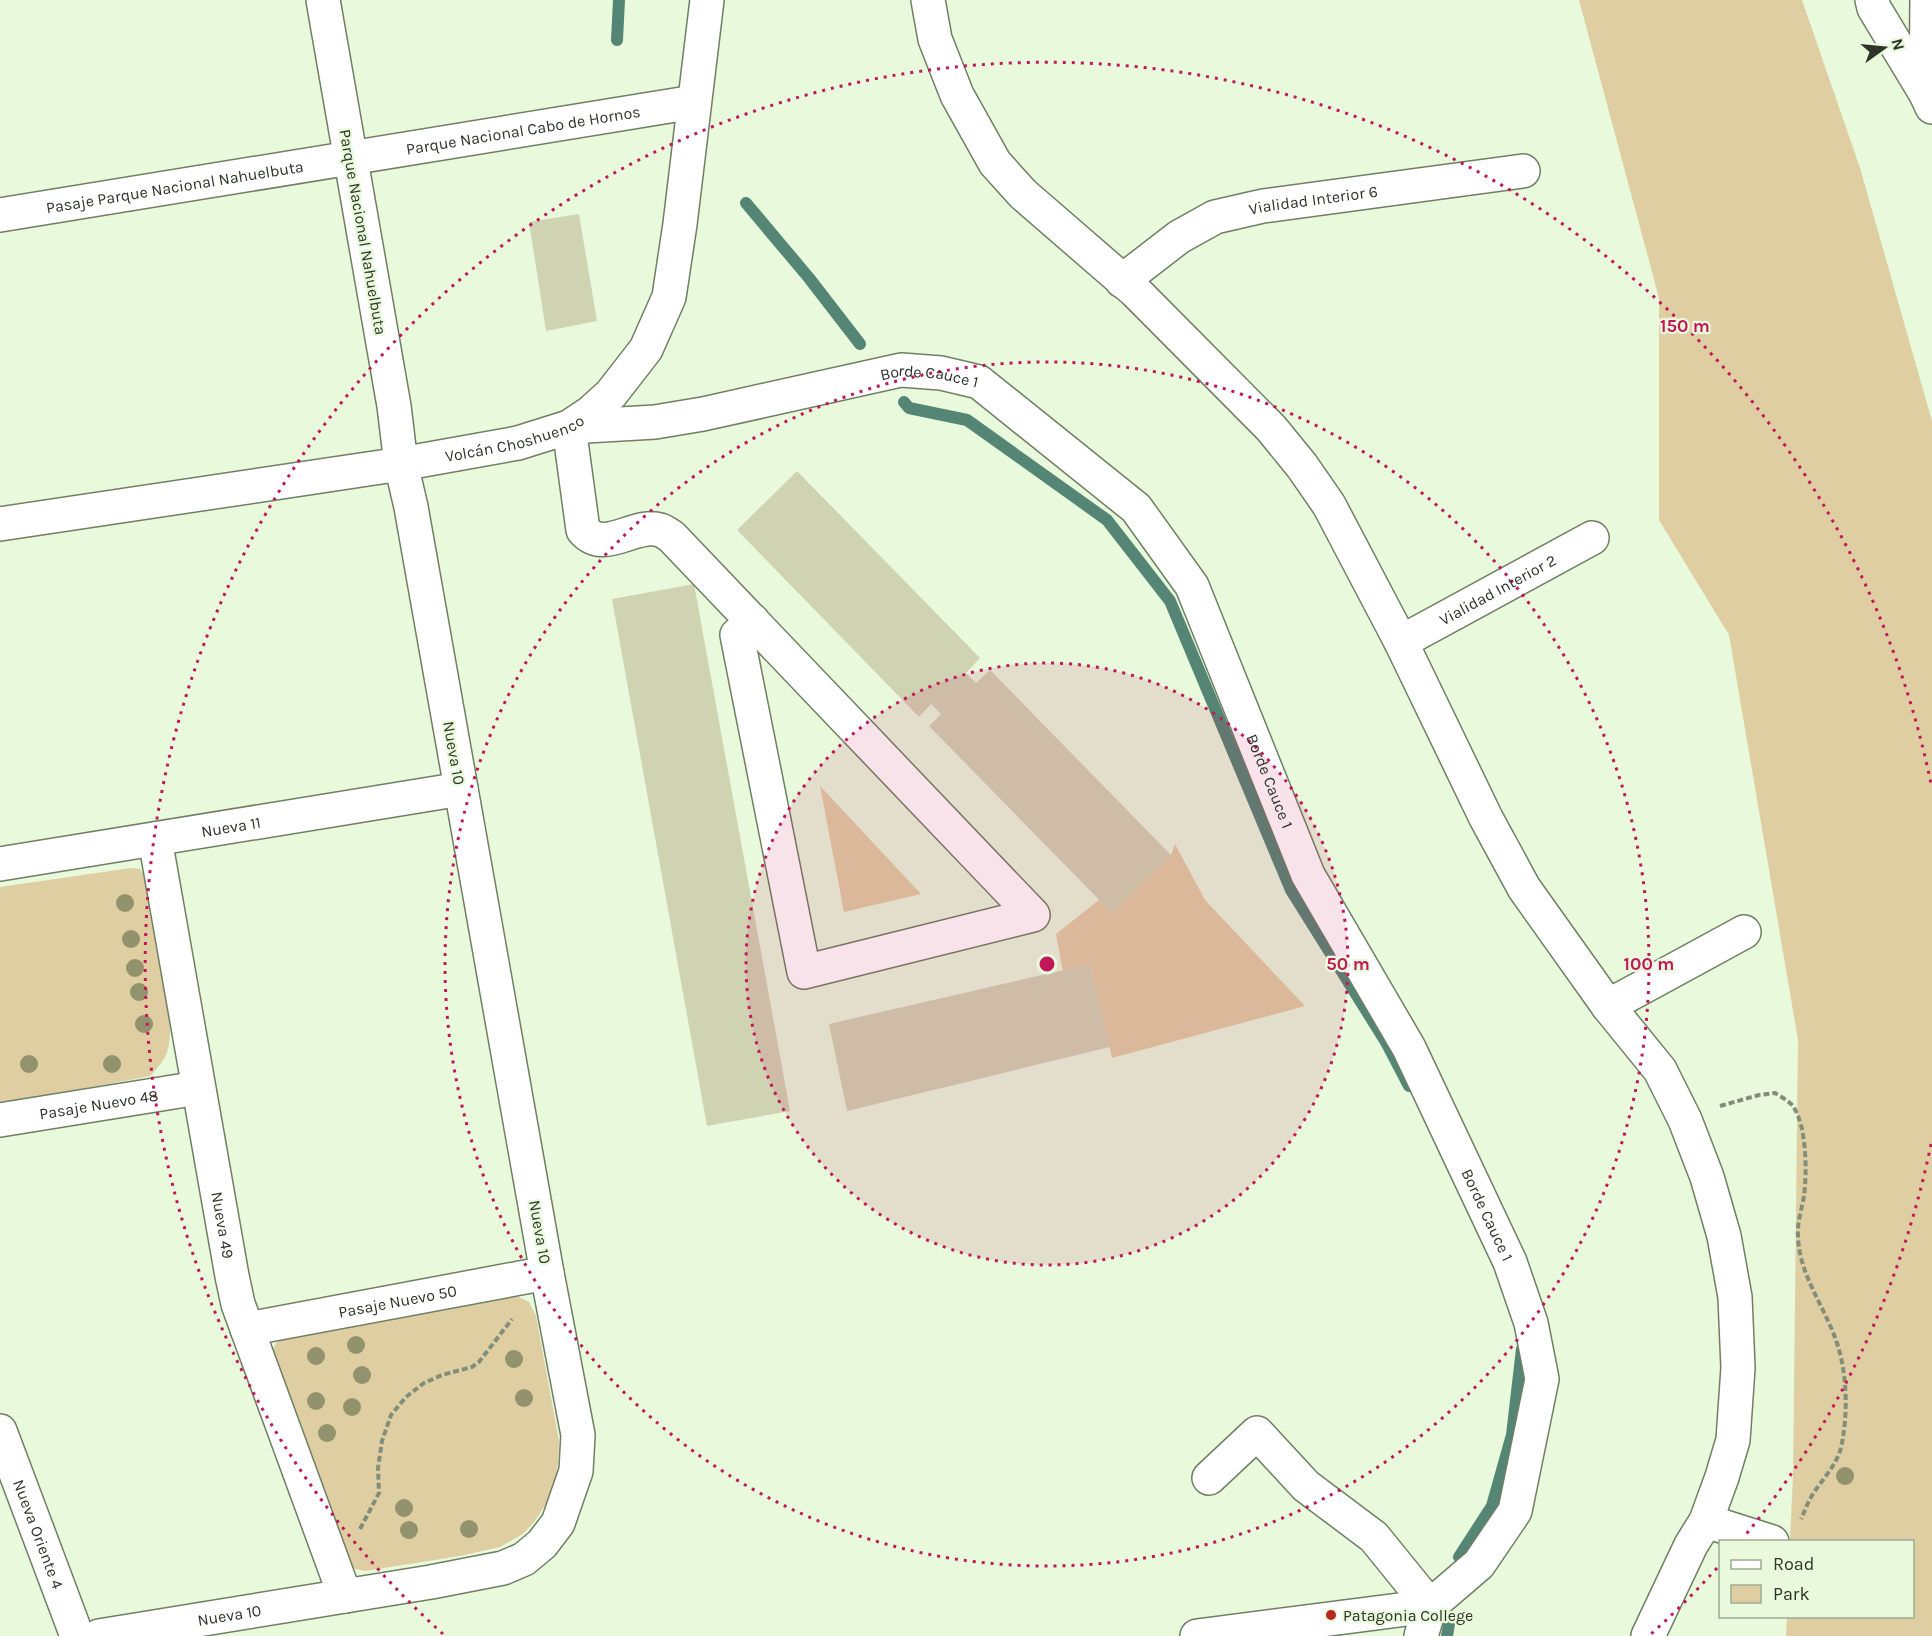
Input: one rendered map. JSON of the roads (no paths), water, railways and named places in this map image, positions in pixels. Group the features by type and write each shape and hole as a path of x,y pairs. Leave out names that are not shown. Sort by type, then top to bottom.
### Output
{"street":[{"name":"Parque Nacional Nahuelbuta","path":"323,0 401,464"},
{"name":"Volcán Choshuenco","path":"0,524 401,464 518,443 569,426 590,413 611,394 646,349 669,297 707,0"},
{"path":"928,0 935,39 957,95 995,163 1023,194 1135,291 1271,428 1302,466 1329,505 1401,642 1486,818 1524,888 1608,1006 1660,1070 1684,1120 1707,1178 1724,1236 1736,1297 1738,1368 1733,1440 1706,1521 1690,1545 1648,1636"},
{"path":"1872,0 1874,8 1929,101"},
{"path":"1928,0 1929,101"},
{"name":"Parque Nacional Cabo de Hornos","path":"350,157 694,102"},
{"name":"Pasaje Parque Nacional Nahuelbuta","path":"0,215 350,157"},
{"name":"Vialidad Interior 6","path":"1122,281 1179,237 1215,218 1263,206 1523,171"},
{"name":"Borde Cauce 1","path":"569,426 655,422 703,414 901,370 941,373 979,382 1136,508 1192,586 1308,875 1409,1048 1510,1262 1531,1323 1542,1379 1515,1511 1479,1564 1425,1621"},
{"path":"569,426 583,530 590,538 600,541 648,529 660,530 672,537 753,621 1033,915 804,972 737,635 753,621"},
{"name":"Nueva 10","path":"99,1636 340,1583 431,1582 503,1568 524,1559 542,1544 558,1523 576,1471 578,1435 547,1273 411,507 401,464"},
{"name":"Vialidad Interior 2","path":"1401,642 1592,538"},
{"name":"Nueva 11","path":"0,864 461,789"},
{"name":"Nueva 49","path":"155,839 232,1276 247,1329 340,1583"},
{"path":"1608,1006 1744,932"},
{"name":"Pasaje Nuevo 48","path":"0,1120 198,1088"},
{"name":"Pasaje Nuevo 50","path":"247,1329 547,1273"},
{"name":"Nueva Oriente 4","path":"0,1431 76,1636"},
{"path":"1197,1636 1425,1621 1374,1537 1306,1486 1257,1433 1209,1478"},
{"path":"1706,1521 1766,1540"}],"waterway":[{"path":"617,40 619,0"},
{"path":"746,203 809,278 860,344"},
{"path":"904,402 909,408 967,420 1107,520 1170,601 1291,890 1386,1042 1409,1086"},
{"path":"1459,1557 1492,1506 1512,1435 1522,1349"},
{"path":"1447,1636 1450,1618"}],"place":[{"name":"Patagonia College","path":"1331,1615"}]}
